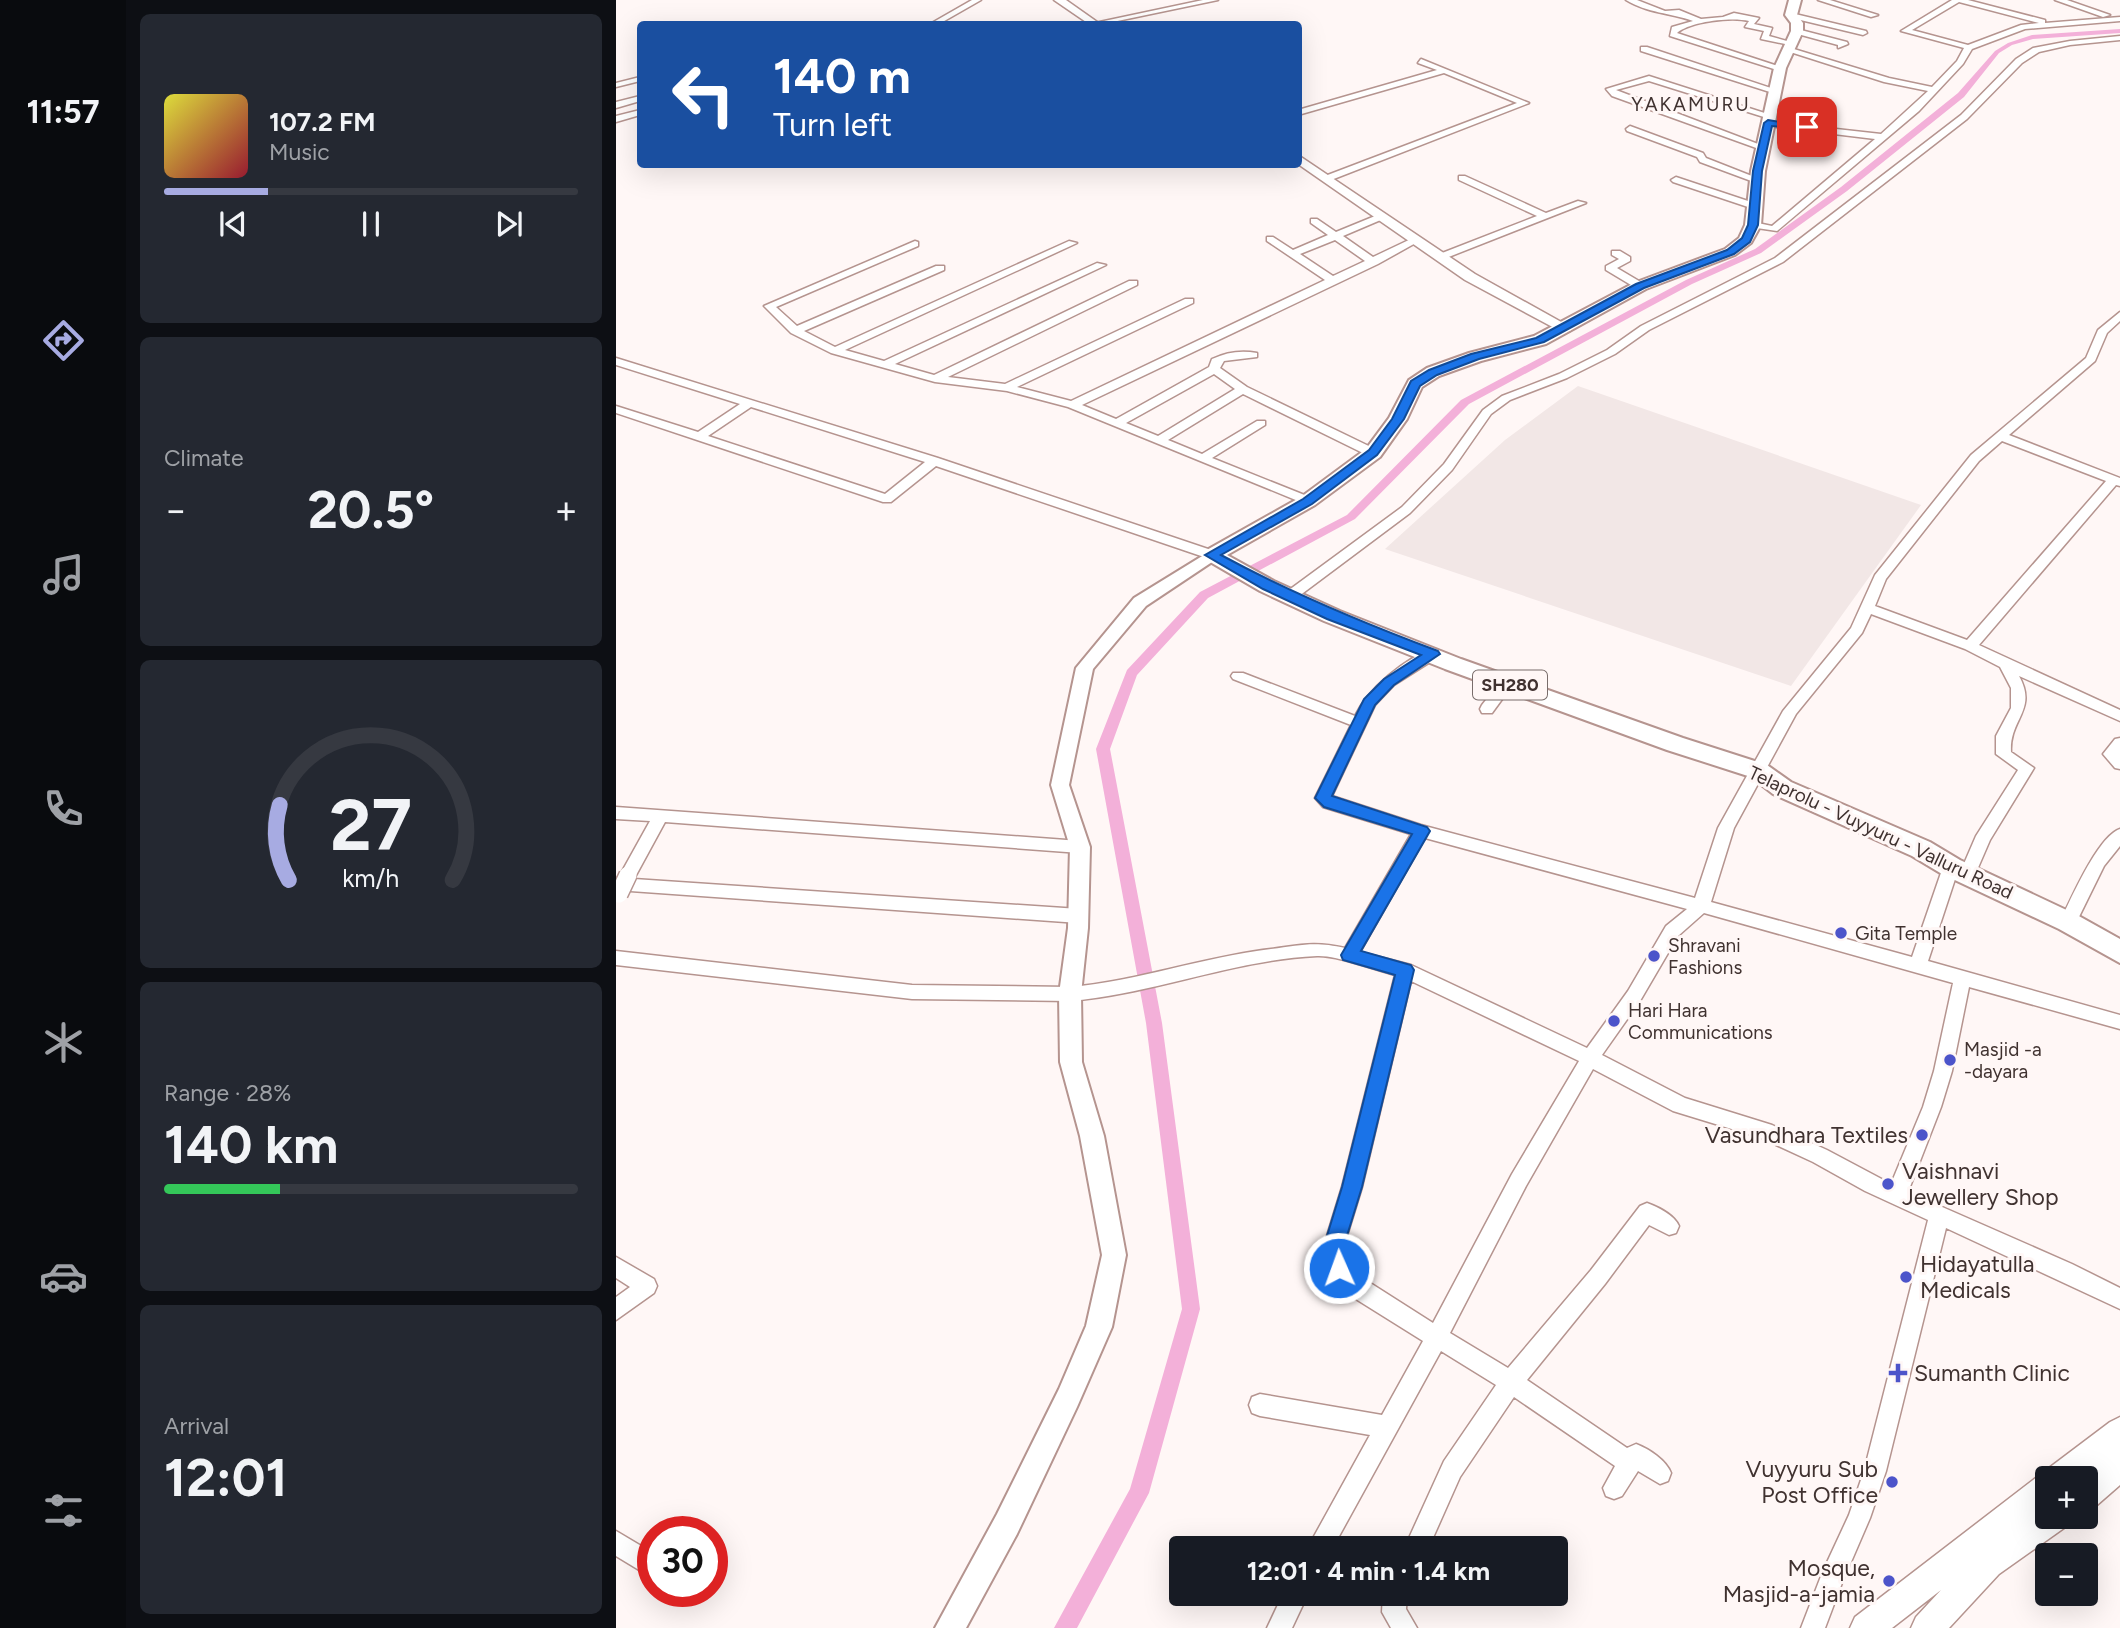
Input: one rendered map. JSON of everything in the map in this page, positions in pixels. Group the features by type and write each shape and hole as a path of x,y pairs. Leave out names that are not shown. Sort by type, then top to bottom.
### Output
{"main road":[{"path":"1059,0 1090,21"},
{"path":"1218,559 1308,501 1373,453 1398,419 1415,384 1455,363 1540,340 1640,286 1730,252 1746,240 1753,225 1762,147 1792,20"},
{"path":"1302,161 1380,217 1492,291 1565,328"},
{"name":"Telaprolu - Vuyyuru - Valluru Road","path":"1218,559 1290,596 1506,684 1759,771 1782,788 1921,849 2068,922 2120,952"},
{"path":"2077,1466 2120,1432"},
{"path":"2098,1484 2120,1466"},
{"path":"1866,1628 2035,1498"},
{"path":"1927,1628 1988,1563 2036,1529"}],"street":[{"path":"939,21 977,0"},
{"path":"1109,21 1214,0"},
{"path":"1630,0 1664,13 1676,12 1700,21"},
{"path":"1822,0 1874,15"},
{"path":"2051,24 1958,0 1905,31 1969,47 2024,27 2120,19"},
{"path":"1986,6 2000,0"},
{"path":"2059,0 2106,15"},
{"path":"2087,21 2120,10"},
{"path":"1780,68 1672,34 1675,29 1700,21 1724,19 1734,15 1756,20 1748,25 1769,30 1764,37 1769,39 1792,20 1863,33"},
{"path":"1792,20 1887,80 1936,90"},
{"path":"1792,20 1852,38"},
{"path":"1792,20 1844,44 1841,46"},
{"path":"1290,596 1406,510 1448,467 1487,412 1506,398 1563,376 1611,352 1645,328 1779,260 1964,117 2019,61 2036,50 2070,43 2120,38"},
{"path":"1753,225 1774,229 1936,90 1969,47"},
{"path":"1644,49 1776,91"},
{"path":"1328,178 1525,103 1421,61"},
{"path":"1302,112 1446,70"},
{"path":"1762,147 1615,94 1610,89 1649,78 1769,119 1882,137"},
{"path":"616,85 637,80"},
{"path":"616,105 637,100"},
{"path":"616,119 637,114"},
{"path":"1630,129 1757,180"},
{"path":"1462,178 1544,216"},
{"path":"1676,180 1754,206"},
{"path":"1441,257 1581,203"},
{"path":"1294,253 1380,217"},
{"path":"1314,221 1374,262"},
{"path":"1270,239 1333,280"},
{"path":"1072,405 1416,240"},
{"path":"835,351 1072,243"},
{"path":"915,244 769,306 795,331 835,351 935,379 1007,388 1072,405 1308,501"},
{"path":"1616,253 1626,259 1610,268 1640,286"},
{"path":"885,365 1101,265"},
{"path":"795,331 940,268"},
{"path":"935,379 1133,283"},
{"path":"1007,388 1189,301"},
{"path":"1326,1536 1437,1337 1497,1220 1590,1058 1634,996 1672,931 1701,906 1726,828 1790,711 1857,630 1880,578 1968,466 2091,359 2102,332 2120,315"},
{"path":"1117,423 1214,369 1216,361 1223,357 1237,353 1253,355"},
{"path":"616,361 934,461 1218,559"},
{"path":"1214,369 1243,389 1373,453"},
{"path":"1158,441 1243,389"},
{"path":"700,436 749,403"},
{"path":"616,409 887,499 934,461"},
{"path":"1202,459 1261,423"},
{"path":"1970,646 2117,481 2001,436"},
{"path":"950,1628 1007,1524 1068,1398 1098,1327 1114,1255 1092,1136 1071,1062 1083,993 1079,916 1080,847 1060,785 1085,668 1140,602 1218,559"},
{"path":"1868,608 1970,646 2120,716"},
{"path":"1433,654 1389,682 1369,702 1323,798 1329,803 1422,831 2120,1022"},
{"path":"1918,965 1960,870 2001,807 2022,782 2026,768 2004,754 2003,736 2018,708 2018,688 2005,664"},
{"path":"1238,676 1360,723"},
{"path":"1487,709 1506,684"},
{"path":"2120,743 2111,754 2120,764"},
{"path":"616,813 1080,847"},
{"path":"660,818 620,888 1079,916"},
{"path":"1350,955 1422,831"},
{"path":"2068,922 2098,862 2120,835"},
{"path":"616,958 798,976 912,992 1083,993 1302,949 1320,949 1350,955 1405,970 1590,1058 1681,1105 1765,1132 2120,1298"},
{"path":"1405,970 1352,1187 1336,1239 1336,1254 1346,1279 1357,1289 1511,1382 1630,1463"},
{"path":"1896,1195 1936,1095 1962,979"},
{"path":"1422,1536 1452,1469 1511,1382 1560,1325 1647,1213 1669,1226"},
{"path":"1813,1628 1831,1579 1859,1518 1875,1471 1939,1215"},
{"path":"616,1267 647,1286 616,1310"},
{"path":"1260,1405 1387,1427"},
{"path":"1614,1488 1636,1455 1660,1473"},
{"path":"616,1543 637,1556"},
{"path":"1279,1628 1290,1606"},
{"path":"1394,1606 1394,1612 1405,1628"}],"shaded area":[{"path":"1578,386 1921,505 1791,686 1385,549 1505,440"}],"waterway":[{"path":"1065,1628 1139,1493 1191,1309 1154,1023 1103,749 1131,673 1204,595 1351,517 1465,402 1689,282 1758,251 1844,189 1961,95 1997,52 2010,44 2032,37 2120,31"}],"place":[{"name":"Gita Temple","path":"1841,933"},
{"name":"Shravani Fashions","path":"1654,956"},
{"name":"Hari Hara Communications","path":"1614,1021"},
{"name":"Masjid -a -dayara","path":"1950,1060"},
{"name":"Vasundhara Textiles","path":"1922,1135"},
{"name":"Vaishnavi Jewellery Shop","path":"1888,1184"},
{"name":"Hidayatulla Medicals","path":"1906,1277"},
{"name":"Sumanth Clinic","path":"1898,1373"},
{"name":"Vuyyuru Sub Post Office","path":"1892,1482"},
{"name":"Mosque, Masjid-a-jamia","path":"1889,1581"}],"district":[{"name":"YAKAMURU","path":"1691,104"}],"route":[{"path":"1339,1268 1336,1239 1352,1187 1390,1022 1405,970 1350,955 1422,831 1329,803 1323,798 1369,702 1389,682 1433,654 1332,616 1267,586 1212,555 1308,501 1373,453 1398,419 1415,384 1433,372 1475,357 1540,340 1640,286 1730,252 1746,240 1753,225 1758,171 1768,123 1807,127"}]}
